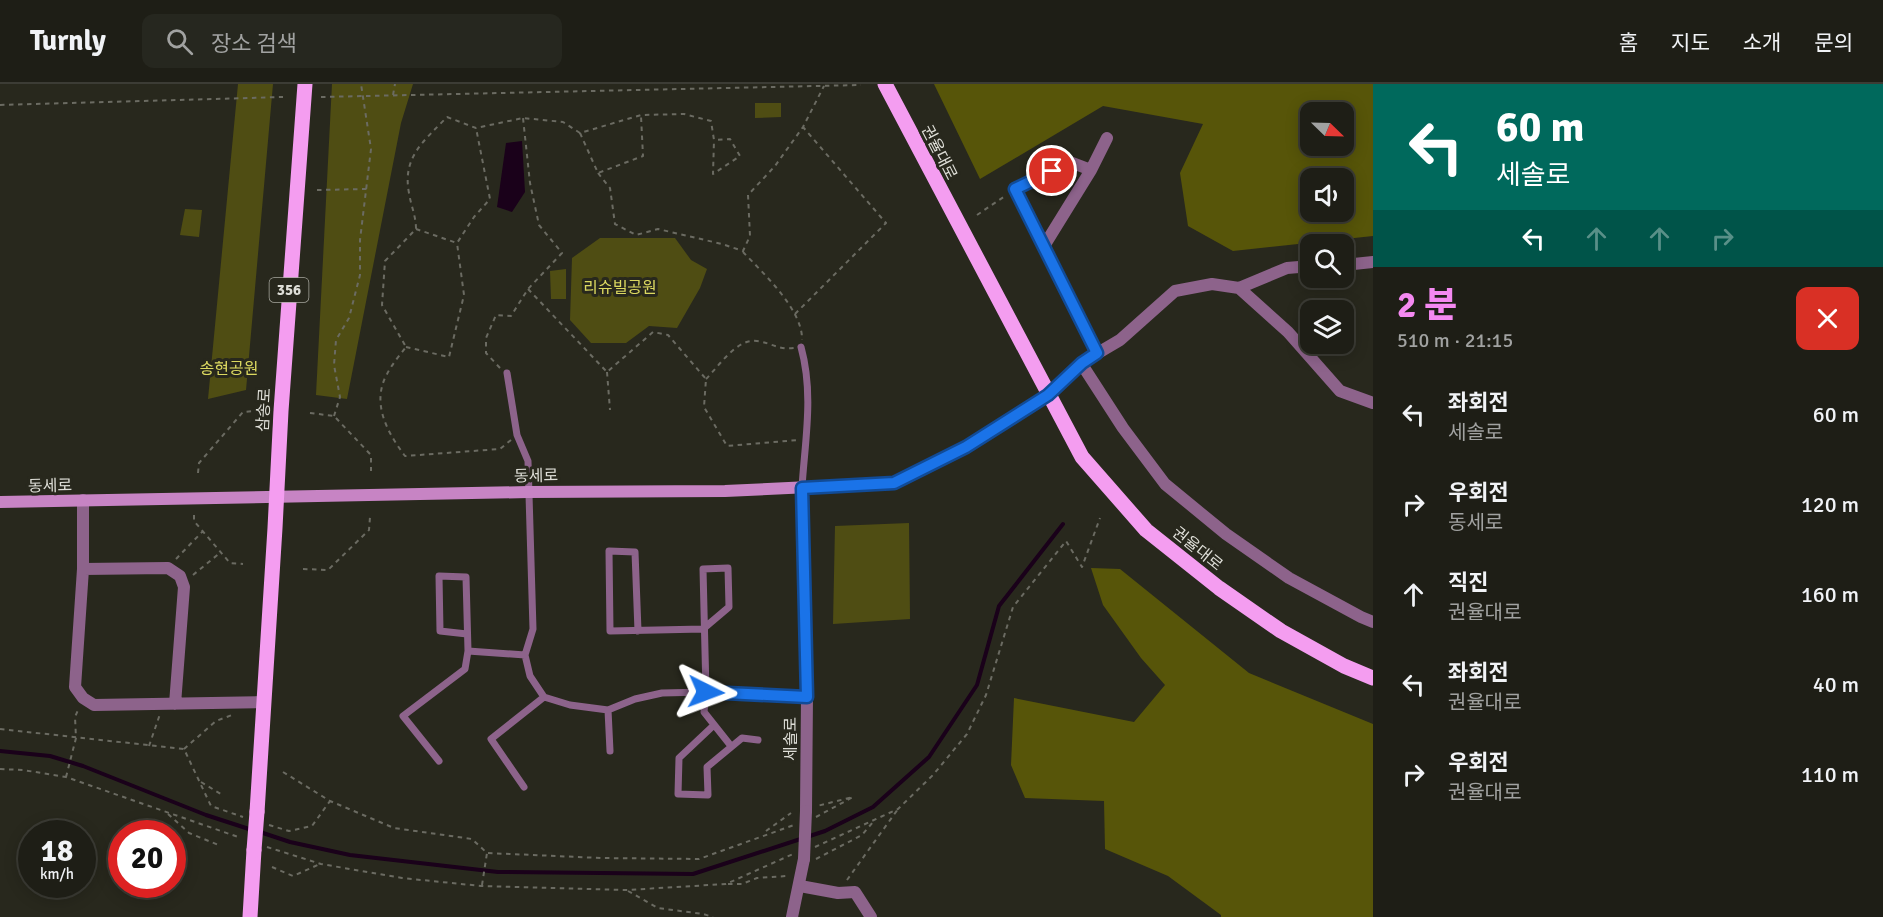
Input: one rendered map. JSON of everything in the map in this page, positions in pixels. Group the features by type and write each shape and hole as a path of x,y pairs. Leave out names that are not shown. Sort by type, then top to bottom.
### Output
{"main road":[{"name":"삼송로","path":"256,818 280,411 305,84"},
{"name":"권율대로","path":"885,84 1082,457 1146,530 1219,588 1281,631 1344,666 1373,678"},
{"name":"동세로","path":"0,502 528,492 724,491 894,483 966,447 1048,395"},
{"name":"356","path":"250,917 258,848 256,818"}],"street":[{"path":"1044,246 1091,170 1107,138"},
{"path":"1091,170 1070,162 1015,189 1097,353"},
{"path":"1354,263 1373,262"},
{"path":"1048,395 1082,363 1120,340 1175,291 1212,284 1239,288 1287,267 1300,266"},
{"path":"1239,288 1288,332 1340,392 1373,403"},
{"path":"1082,363 1123,428 1165,484 1226,534 1289,578 1361,618 1373,622"},
{"name":"세솔로","path":"802,488 810,814 804,857"},
{"path":"83,500 83,569 75,687 83,698 94,705 264,702"},
{"path":"83,569 168,568 180,576 184,587 175,704"},
{"path":"792,917 804,857"},
{"path":"800,886 838,893 855,892 871,917"}],"lane":[{"path":"801,347 807,368 808,406 802,488"},
{"path":"507,373 517,435 528,461 533,629 525,655 530,676 544,697 570,705 608,710 635,699 662,693 706,692 807,697"},
{"path":"638,631 635,552 609,551 610,631 638,631 703,630 729,607 728,568 703,569 703,630 706,692 704,712 731,746"},
{"path":"439,760 403,716 465,669 468,651 466,577 439,576 440,631 467,634"},
{"path":"468,651 525,655"},
{"path":"524,787 491,739 544,697"},
{"path":"608,710 610,751"},
{"path":"714,725 679,758 678,794 708,795 707,767 742,738 758,740"}],"path":[{"path":"334,416 340,397 334,365 336,340 349,318 360,274 360,240 371,149 361,84"},
{"path":"393,95 395,84"},
{"path":"321,97 861,85"},
{"path":"743,251 750,236 748,195 775,166 803,127 824,86"},
{"path":"0,105 283,97"},
{"path":"580,132 641,115 684,114 711,121 714,140 713,174 740,156 730,139 714,140"},
{"path":"598,173 643,156 640,116"},
{"path":"476,128 490,199 457,243 464,295 449,357 406,347 382,305 385,261 416,229 408,176 408,168 414,152 447,117 476,128 523,118 563,122 580,132 598,173 610,188 615,224 636,235 658,229 743,251 774,286 795,314 802,330 801,347 782,350 756,340 741,343 706,379 704,407 727,446 807,440"},
{"path":"507,373 495,365 486,353 486,338 496,315 512,316 528,289 562,253 539,225 530,183 523,118"},
{"path":"795,314 886,223 803,127"},
{"path":"317,190 367,189"},
{"path":"977,214 1015,189"},
{"path":"416,229 457,243"},
{"path":"528,289 607,372 610,410"},
{"path":"607,372 653,332 668,335 706,379"},
{"path":"406,347 386,375 379,404 389,432 405,456 500,449 517,435"},
{"path":"198,473 199,463 243,412 253,411"},
{"path":"310,413 334,416 371,454 371,471"},
{"path":"194,516 194,521 230,562 243,564"},
{"path":"303,569 328,570 369,530 370,517"},
{"path":"844,884 898,809 933,775 967,734 986,694 1013,607 1066,541 1082,567 1100,518"},
{"path":"175,560 203,531"},
{"path":"190,576 221,552"},
{"path":"66,777 76,738 75,717 80,707"},
{"path":"149,746 160,714"},
{"path":"0,729 184,749 216,721 232,715"},
{"path":"184,749 210,806 256,818 289,831 312,826 330,801"},
{"path":"0,769 66,777 241,838"},
{"path":"283,772 330,801 394,828 472,839 487,853 699,859 810,814 853,797 825,814 810,814"},
{"path":"200,781 224,796"},
{"path":"814,847 898,809"},
{"path":"166,812 189,832 221,846"},
{"path":"766,831 791,813"},
{"path":"726,884 862,836 875,819"},
{"path":"258,848 321,864 402,878 481,886 627,890 742,884 757,878 787,876"},
{"path":"481,886 487,853"},
{"path":"272,867 293,876 321,864"},
{"path":"627,890 658,908 713,917"}],"green space":[{"name":"송현공원","path":"238,84 273,84 246,390 208,399"},
{"path":"332,84 413,84 401,123 347,399 316,395"},
{"path":"755,103 781,103 781,117 755,118"},
{"path":"185,209 202,210 199,237 180,235"},
{"name":"리슈빌공원","path":"600,238 675,238 691,260 707,269 700,288 677,328 649,326 626,343 591,343 570,320 572,258"},
{"path":"566,269 566,299 551,299 550,271"},
{"path":"909,523 910,619 833,624 835,526"}],"shaded area":[{"path":"934,84 1373,84 1373,236 1354,238 1354,234 1300,234 1300,244 1233,251 1188,226 1180,173 1203,124 1103,106 980,179"},
{"path":"522,141 525,192 512,212 497,207 506,143"},
{"path":"1091,568 1120,569 1249,673 1373,724 1373,917 1221,917 1168,876 1105,849 1104,801 1025,798 1011,765 1014,698 1134,722 1165,685 1141,658 1103,605"}],"waterway":[{"path":"260,832 290,842 350,855 498,872 693,874 825,831 873,807 929,757 977,685 999,606 1063,524"},
{"path":"0,751 50,756 83,766 206,815 252,830"}],"route":[{"path":"706,692 807,697 802,488 894,483 966,447 1048,395 1082,363 1097,353 1015,189 1052,171"}]}
